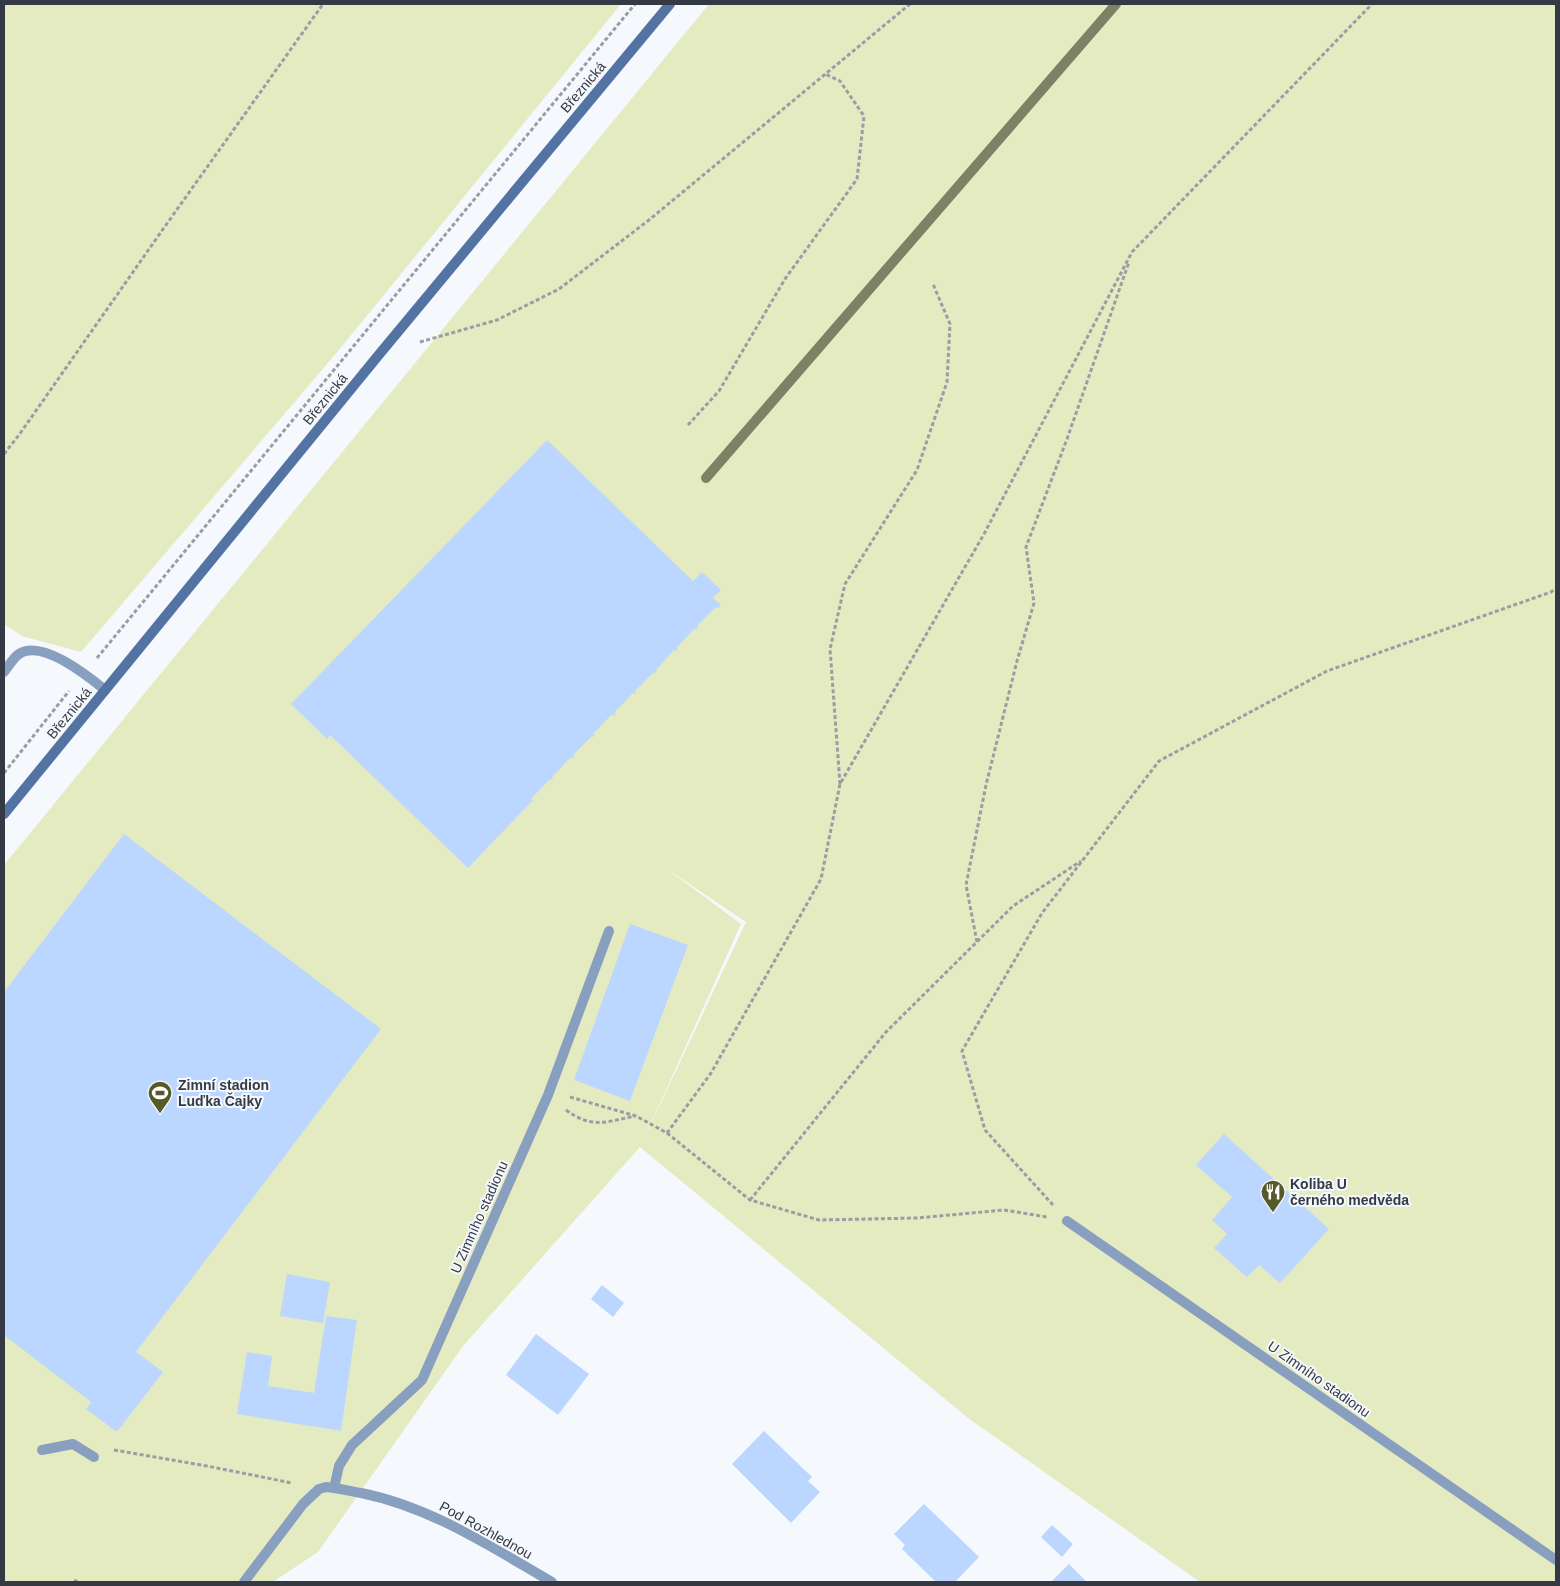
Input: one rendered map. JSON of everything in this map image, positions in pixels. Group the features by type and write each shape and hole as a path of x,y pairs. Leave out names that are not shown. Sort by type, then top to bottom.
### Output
{"main road":[{"name":"Březnická","path":"4,814 383,350 670,4"}],"street":[{"path":"4,672 18,654 30,651 56,656 84,673 105,690"},
{"name":"U Zimního stadionu","path":"334,1488 339,1466 352,1445 422,1380 548,1095 609,931"},
{"name":"U Zimního stadionu","path":"1067,1221 1556,1560"},
{"path":"42,1450 73,1444 94,1458"},
{"name":"Pod Rozhlednou","path":"320,1489 334,1488 377,1496 420,1511 455,1526 552,1582"},
{"path":"244,1582 303,1504 320,1489"}],"path":[{"path":"4,454 323,4"},
{"path":"4,773 39,727 635,4"},
{"path":"416,343 498,320 558,289 649,220 910,4"},
{"path":"840,784 984,534 1132,252 1372,4"},
{"path":"688,425 719,391 785,279 857,179 864,116 840,81 825,74"},
{"path":"977,942 966,885 986,785 1016,661 1034,603 1026,547 1067,439 1132,252"},
{"path":"667,1133 711,1072 820,879 840,784 830,649 844,584 917,470 947,382 950,324 933,284"},
{"path":"1067,1221 985,1130 962,1051 1042,913 1159,760 1327,672 1551,592 1556,588"},
{"path":"750,1200 886,1032 1014,906 1084,858"},
{"path":"542,1108 569,1097 636,1116 667,1133 750,1200 819,1220 917,1218 1004,1210 1067,1221"},
{"path":"555,1103 578,1119 600,1124 636,1116"},
{"path":"94,1458 103,1448 207,1466 320,1489"}],"green space":[{"path":"4,4 621,4 339,350 81,652 22,636 4,624"},
{"path":"709,4 1556,4 1556,1582 1200,1582 968,1418 640,1147 463,1346 318,1552 273,1582 4,1582 4,865","holes":["667,869 746,922 642,1143 741,924"]}],"building":[{"path":"547,440 693,581 702,572 721,590 713,598 721,605 718,608 716,607 697,626 696,630 695,628 676,648 678,649 674,650 657,671 614,713 616,714 614,716 612,714 593,734 595,736 592,736 572,756 574,757 572,759 571,757 552,777 553,779 550,779 531,799 533,800 468,868 330,735 327,739 291,704"},
{"name":"Zimní stadion Luďka Čajky","path":"124,834 381,1029 136,1352 163,1372 117,1432 86,1409 91,1402 4,1335 4,992"},
{"path":"630,924 688,945 630,1101 574,1080"},
{"path":"1224,1134 1329,1229 1280,1283 1259,1265 1247,1277 1214,1248 1227,1234 1212,1220 1232,1197 1196,1165"},
{"path":"287,1274 330,1282 323,1323 280,1316"},
{"path":"602,1285 624,1303 613,1317 591,1299"},
{"path":"326,1316 357,1320 341,1431 237,1414 247,1352 272,1356 268,1386 314,1393"},
{"path":"536,1334 589,1374 558,1415 506,1375"},
{"path":"764,1431 812,1477 808,1481 820,1492 791,1523 732,1464"},
{"path":"924,1504 979,1557 955,1582 936,1582 902,1549 905,1545 894,1534"},
{"path":"1052,1525 1073,1544 1062,1557 1041,1537"},
{"path":"1069,1564 1087,1582 1051,1582"}],"waterway":[{"path":"706,478 1116,4"}],"place":[{"name":"Zimní stadion Luďka Čajky","path":"160,1114"},
{"name":"Koliba U černého medvěda","path":"1273,1213"}]}
